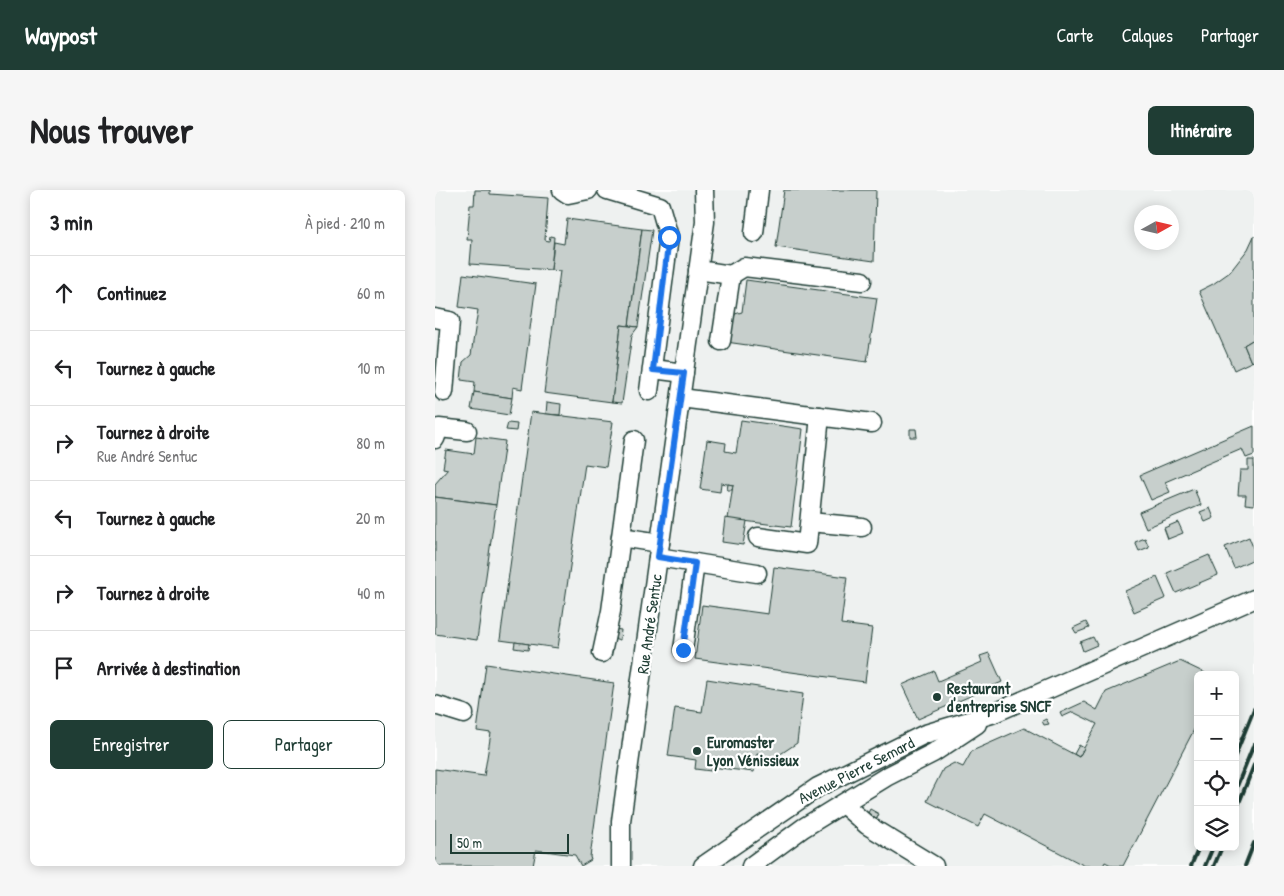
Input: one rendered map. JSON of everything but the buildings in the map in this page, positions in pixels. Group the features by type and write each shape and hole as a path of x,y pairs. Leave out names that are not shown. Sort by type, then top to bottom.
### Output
{"street":[{"path":"562,190 568,194 588,190"},
{"path":"607,190 660,206 669,237 649,391"},
{"name":"Rue André Sentuc","path":"632,866 621,846 621,821 705,222 704,190"},
{"path":"754,232 759,190"},
{"path":"698,270 731,275 744,267 862,281"},
{"path":"721,341 731,275"},
{"path":"435,318 450,321 444,392"},
{"path":"653,370 684,373"},
{"path":"681,398 872,423"},
{"path":"758,537 807,544 821,416"},
{"path":"435,439 439,428 467,430"},
{"path":"602,653 611,611 634,440"},
{"path":"809,522 862,527"},
{"path":"621,536 695,563 757,573"},
{"path":"683,650 695,563"},
{"name":"Avenue Pierre Semard","path":"703,866 818,787 925,734 992,714 1254,600"},
{"path":"435,705 464,714"},
{"name":"Avenue Pierre Semard","path":"751,866 803,828 886,777 933,753 992,714"},
{"path":"843,804 867,825 934,866"},
{"name":"Rue André Sentuc","path":"609,866 610,856 621,821"},
{"path":"621,846 621,866"},
{"name":"Avenue Pierre Semard","path":"718,866 731,846"}],"shaded area":[{"path":"435,190 1254,190 1254,866 435,866"}],"railway":[{"path":"1239,746 1254,709"},
{"path":"1239,781 1254,744"},
{"path":"1238,806 1254,765"},
{"path":"1245,866 1254,843"},
{"path":"1191,866 1197,851"},
{"path":"1205,866 1211,851"},
{"path":"1214,866 1220,851"}],"place":[{"name":"Restaurant d'entreprise SNCF","path":"937,697"},
{"name":"Euromaster Lyon Vénissieux","path":"697,751"}],"route":[{"path":"669,237 653,370 684,373 658,557 695,563 683,650"}]}
